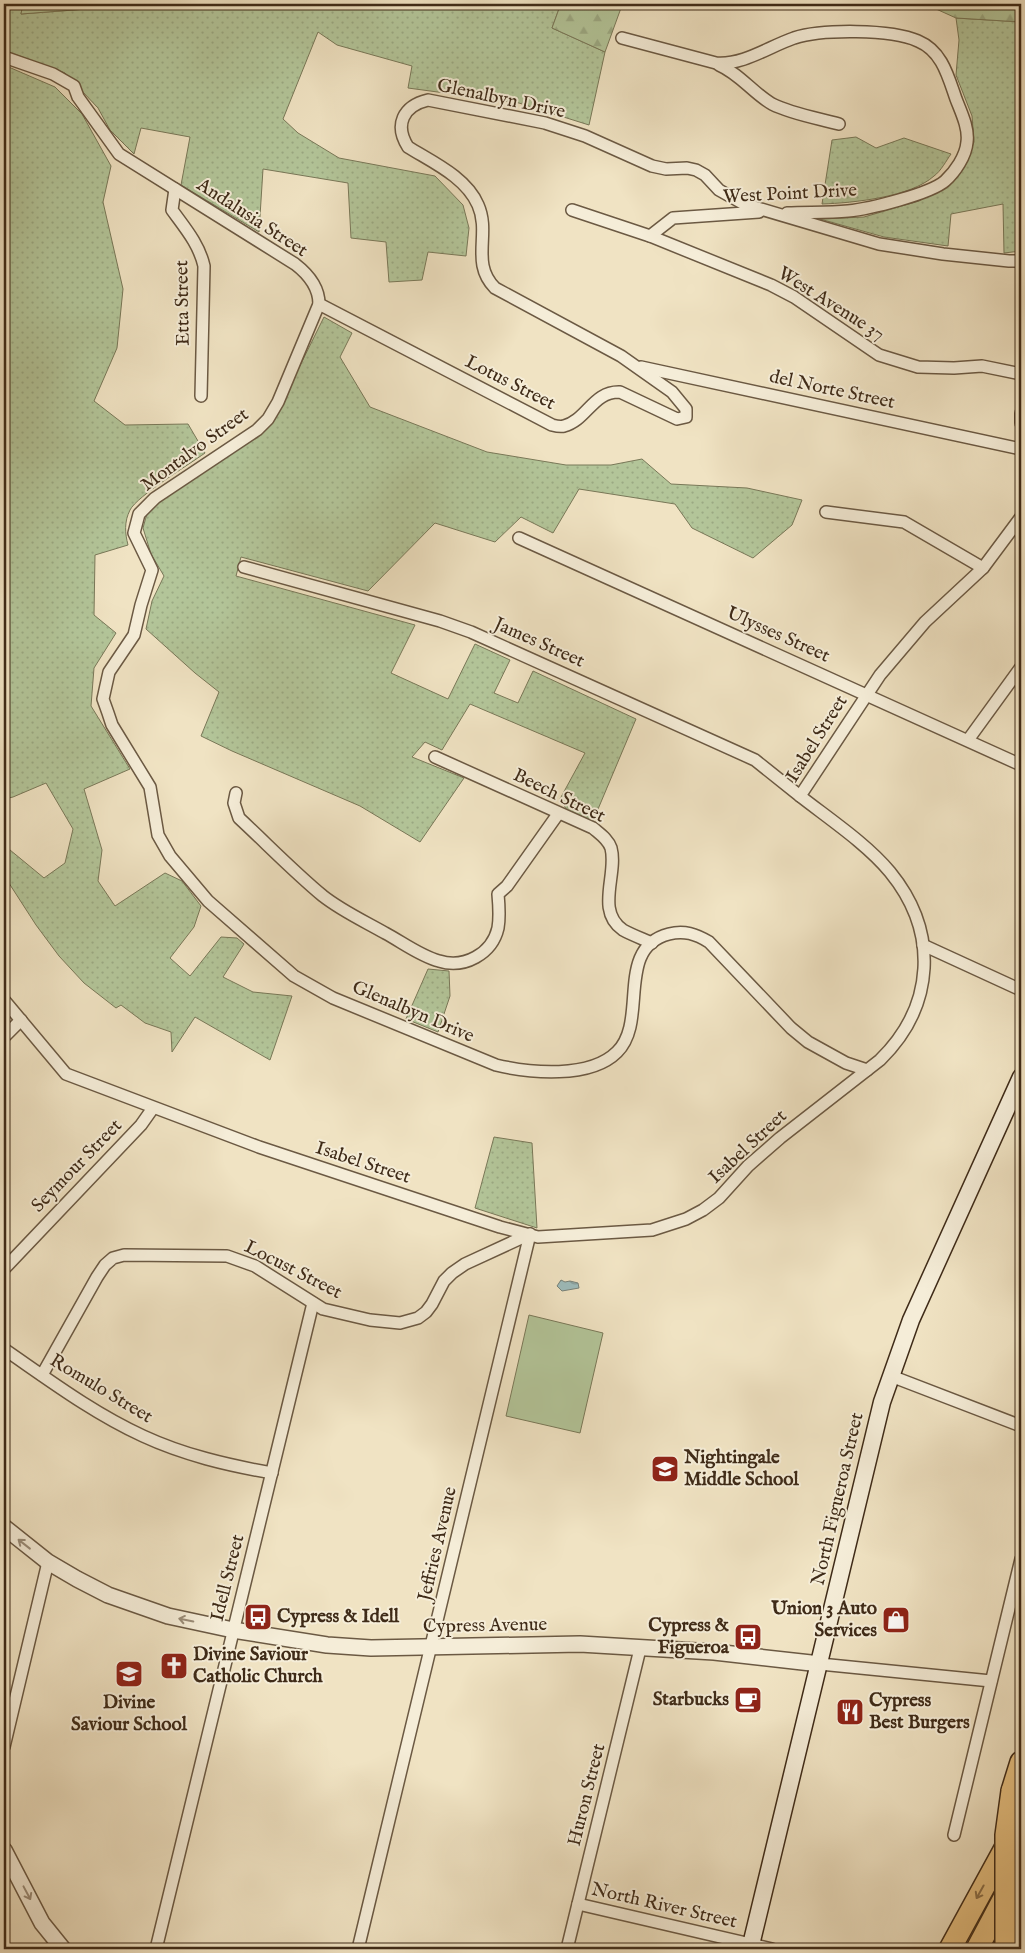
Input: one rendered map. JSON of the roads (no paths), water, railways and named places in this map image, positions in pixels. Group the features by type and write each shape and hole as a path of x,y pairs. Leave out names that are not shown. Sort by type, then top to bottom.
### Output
{"highway":[{"path":"1006,1949 1006,1835 1012,1791 1021,1762"},
{"path":"950,1947 1021,1819"},
{"path":"977,1949 1021,1866"}],"main road":[{"name":"North Figueroa Street","path":"750,1947 820,1664 879,1413 890,1376 911,1320 1021,1077"}],"street":[{"name":"West Point Drive","path":"622,38 716,63 728,64 740,61 796,37 815,34 847,32 880,33 918,41 933,51 944,66 968,132 965,151 954,171 935,188 864,209 848,211 796,213 769,211 673,218 650,236"},
{"path":"4,57 53,74 74,86 78,96 119,154 175,189"},
{"path":"716,63 739,76 771,103 782,108 839,124"},
{"name":"Glenalbyn Drive","path":"686,417 686,409 680,399 621,356 495,288 488,281 483,271 484,227 478,204 470,192 455,177 408,147 401,131 405,113 411,107 419,102 428,100 545,123 585,136 652,166 666,169 687,168 696,170 732,198 744,204 879,244 905,249 1021,261"},
{"name":"Andalusia Street","path":"175,189 303,270 319,294 318,304"},
{"name":"Etta Street","path":"175,189 172,210 196,244 204,266 201,396"},
{"name":"West Avenue 37","path":"572,210 650,236 779,289 794,297 880,355 918,367 954,368 982,366 1021,374"},
{"name":"Lotus Street","path":"318,304 552,426 563,426 572,421 603,395 611,392 620,392 677,419 686,417"},
{"name":"Montalvo Street","path":"152,570 134,533 139,514 155,498 257,430 268,419 278,402 318,304"},
{"name":"del Norte Street","path":"634,366 1021,449"},
{"path":"1021,413 1021,423"},
{"path":"826,512 904,522 983,568"},
{"name":"Isabel Street","path":"4,1000 66,1074 269,1150 500,1227 538,1237 652,1230 686,1220 718,1198 748,1166 780,1138 868,1070 893,1048 913,1017 923,983 923,946 919,926 911,905 889,871 874,855 800,796 866,694 902,648 925,622 983,568 1021,517"},
{"name":"Ulysses Street","path":"519,538 1021,765"},
{"name":"James Street","path":"244,567 440,621 471,632 755,760 800,796"},
{"name":"Glenalbyn Drive","path":"152,570 134,635 109,672 103,699 112,725 150,788 158,835 170,856 208,901 294,976 333,998 483,1060 516,1070 556,1072 598,1064 609,1059 624,1043 629,1032 637,967 641,956 652,942"},
{"path":"968,740 1021,667"},
{"name":"Beech Street","path":"435,757 592,828 604,837 611,848 612,863 608,893 609,907 614,921 622,929 652,942"},
{"path":"236,793 234,803 239,818 325,897 345,911 431,958 450,963 469,960 488,948 498,928 500,910 498,894 507,886 558,814"},
{"path":"652,942 666,934 677,932 688,932 700,936 791,1028 808,1042 846,1063 868,1070"},
{"path":"923,946 1021,990"},
{"path":"4,1037 21,1020"},
{"name":"Seymour Street","path":"4,1269 141,1125 153,1108"},
{"name":"Locust Street","path":"42,1375 105,1265 113,1258 124,1255 226,1256 263,1270 313,1303 339,1314 400,1323 409,1322 426,1312 444,1282 452,1273 465,1264 530,1234"},
{"name":"Jeffries Avenue","path":"358,1949 530,1234"},
{"name":"Idell Street","path":"156,1949 313,1303"},
{"name":"Romulo Street","path":"4,1349 88,1406 142,1436 201,1458 272,1472"},
{"path":"890,1376 1021,1426"},
{"name":"Cypress Avenue","path":"4,1527 48,1562 108,1595 141,1608 168,1616 233,1630 335,1646 371,1648 580,1644 714,1652 991,1681"},
{"path":"954,1835 1021,1558"},
{"path":"4,1747 48,1562"},
{"name":"Huron Street","path":"567,1949 640,1649"},
{"path":"4,1850 42,1923 62,1949"},
{"name":"North River Street","path":"578,1904 750,1947 772,1949"}],"water":[{"path":"561,1280 578,1283 579,1288 562,1291 557,1286"}],"place":[{"name":"Nightingale Middle School","path":"665,1469"},
{"name":"Cypress & Idell","path":"258,1617"},
{"name":"Union 3 Auto Services","path":"896,1620"},
{"name":"Cypress & Figueroa","path":"748,1637"},
{"name":"Divine Saviour Catholic Church","path":"174,1666"},
{"name":"Divine Saviour School","path":"129,1674"},
{"name":"Starbucks","path":"748,1700"},
{"name":"Cypress Best Burgers","path":"850,1712"}]}
